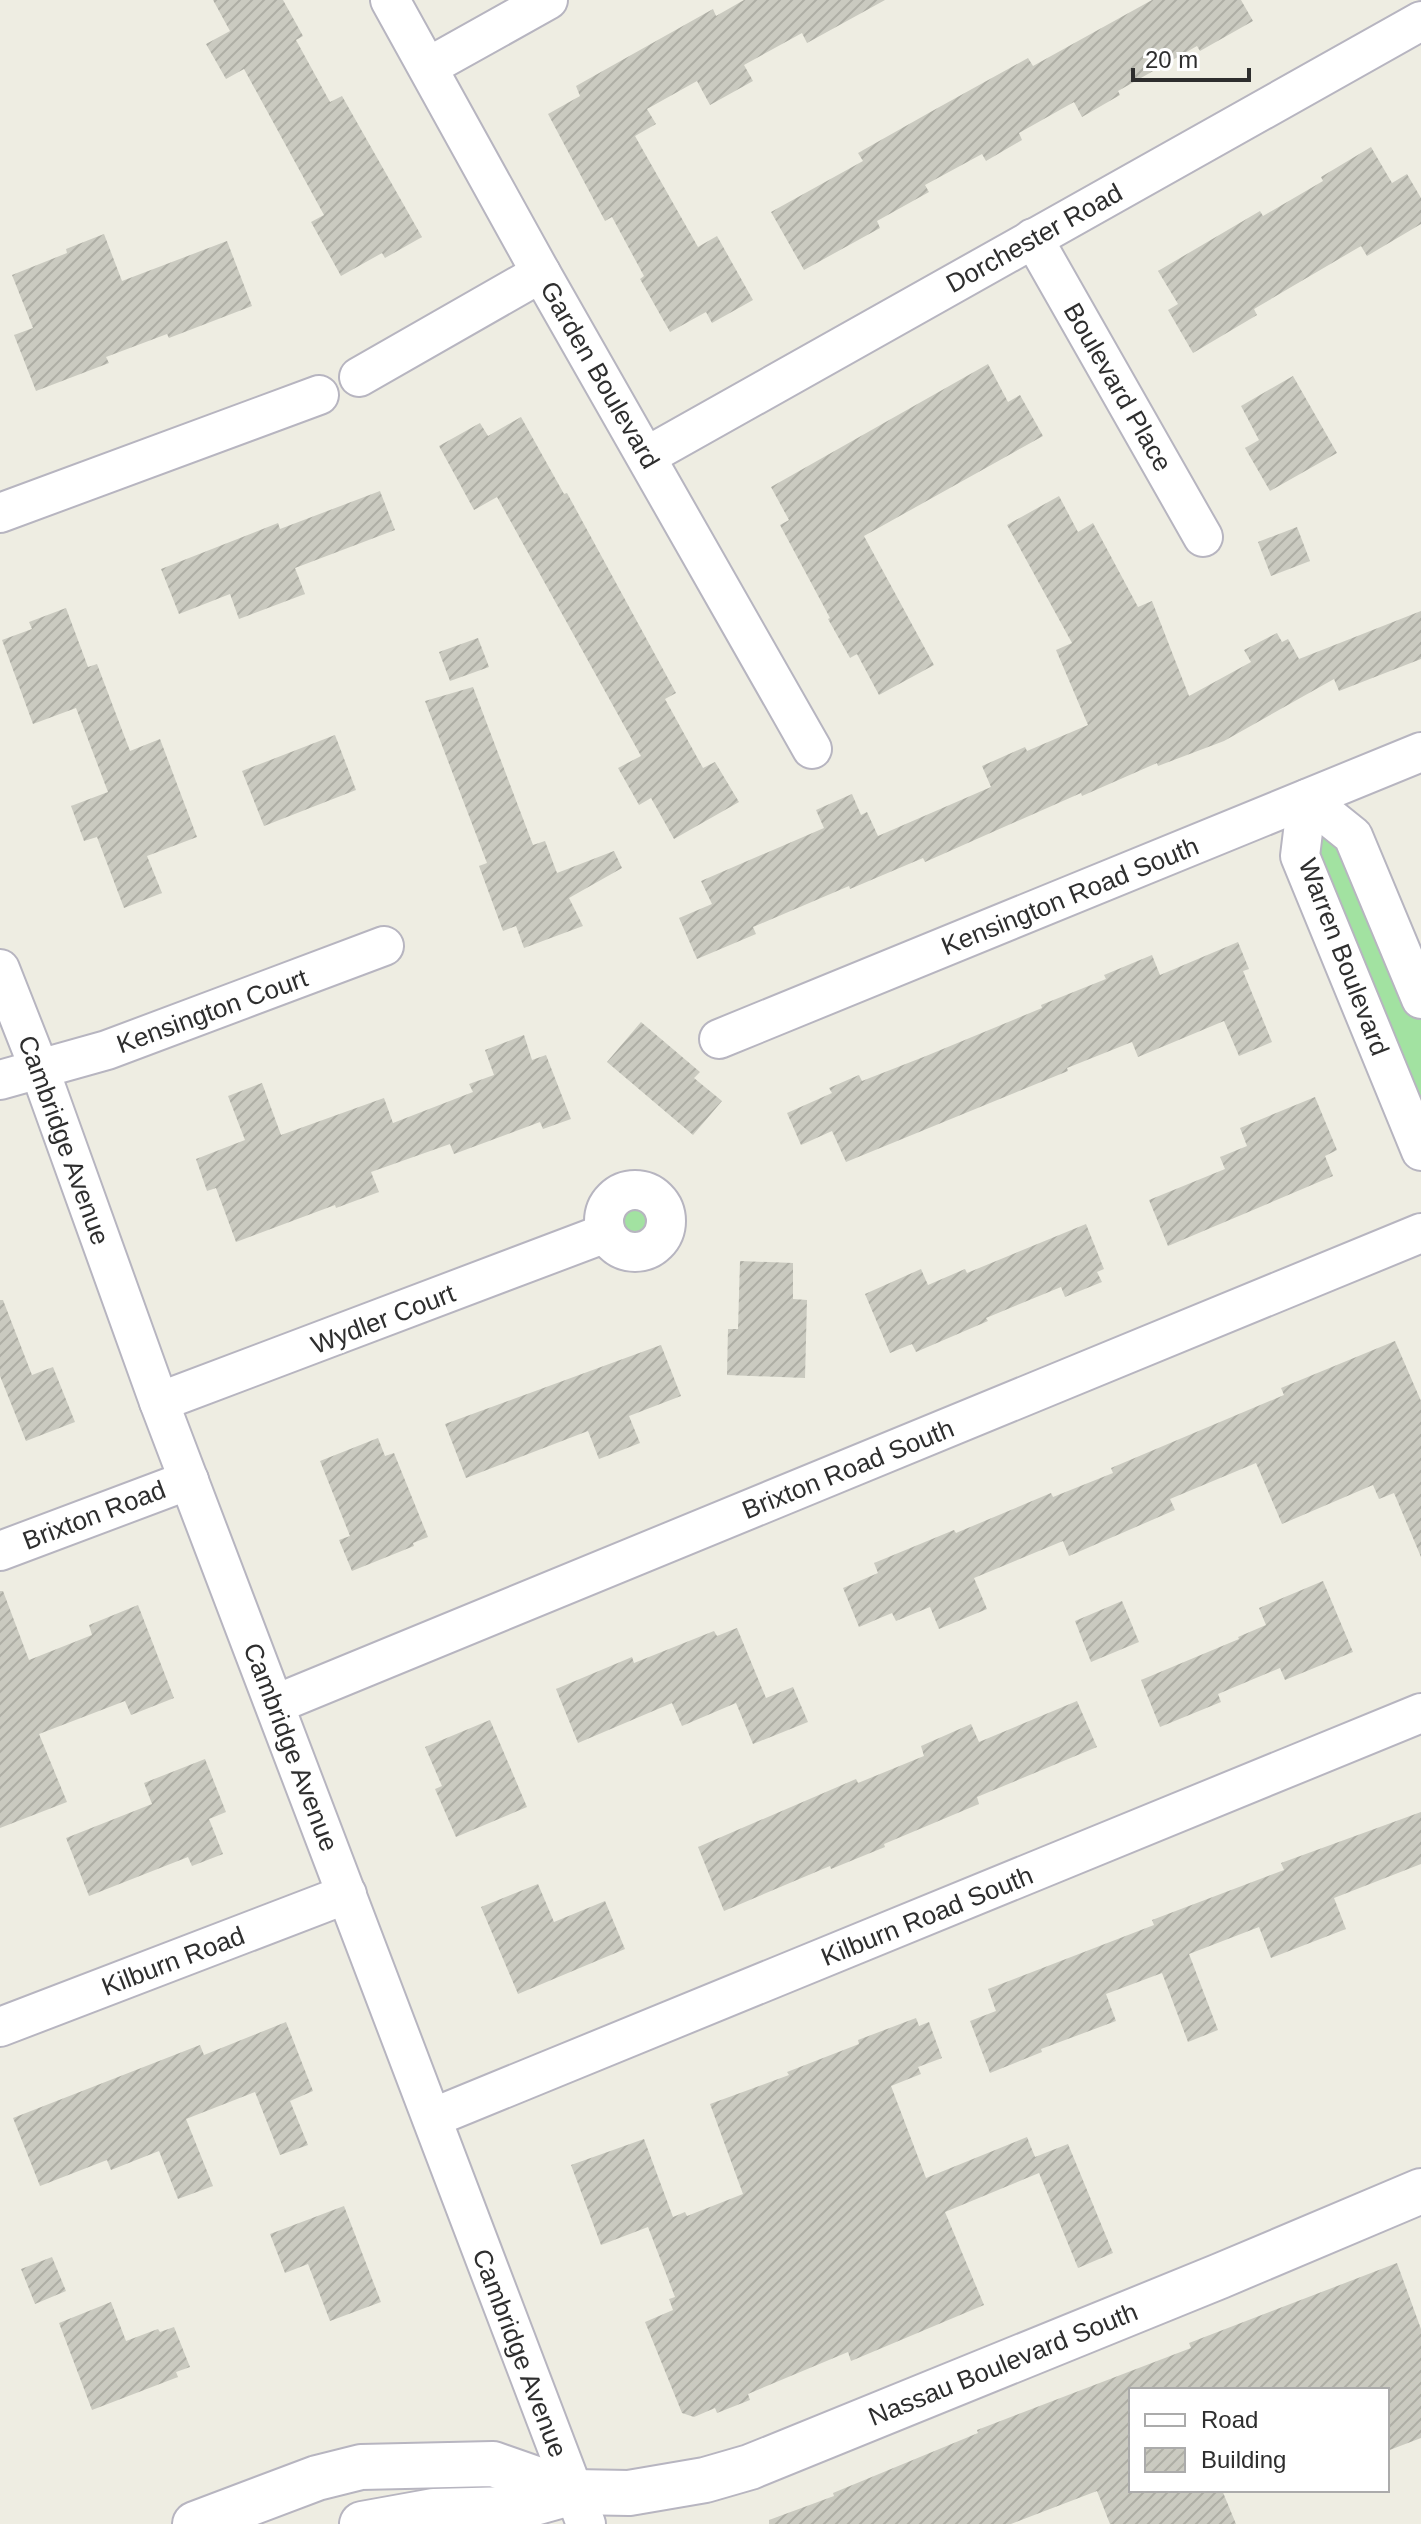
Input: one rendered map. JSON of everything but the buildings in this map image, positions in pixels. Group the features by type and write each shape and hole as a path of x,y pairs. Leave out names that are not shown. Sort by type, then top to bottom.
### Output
{"main road":[{"name":"Nassau Boulevard South","path":"580,2508 629,2493 705,2480 750,2467 1421,2191"},
{"path":"195,2524 317,2478 361,2467 493,2464 580,2508"},
{"path":"362,2524 434,2511 580,2508"}],"street":[{"name":"Garden Boulevard","path":"390,0 541,273 812,749"},
{"path":"428,67 548,0"},
{"name":"Dorchester Road","path":"647,456 1421,21"},
{"name":"Boulevard Place","path":"1033,238 1203,537"},
{"path":"359,377 541,273"},
{"path":"0,513 319,395"},
{"name":"Kensington Road South","path":"719,1039 1421,752"},
{"name":"Warren Boulevard","path":"1307,799 1353,836 1421,999"},
{"name":"Warren Boulevard","path":"1307,799 1300,856 1421,1151"},
{"name":"Kensington Court","path":"0,1080 107,1050 384,946"},
{"name":"Cambridge Avenue","path":"0,969 39,1068 159,1402 580,2508"},
{"name":"Wydler Court","path":"159,1402 606,1233"},
{"name":"Brixton Road South","path":"276,1704 1421,1233"},
{"name":"Brixton Road","path":"0,1551 189,1480"},
{"name":"Kilburn Road South","path":"432,2118 1421,1713"},
{"name":"Kilburn Road","path":"0,2027 347,1894"}],"green space":[{"path":"1307,799 1353,836 1421,999 1421,1151 1300,856"},
{"path":"635,1199 651,1206 658,1222 651,1238 635,1245 619,1238 612,1222 619,1206"}]}
